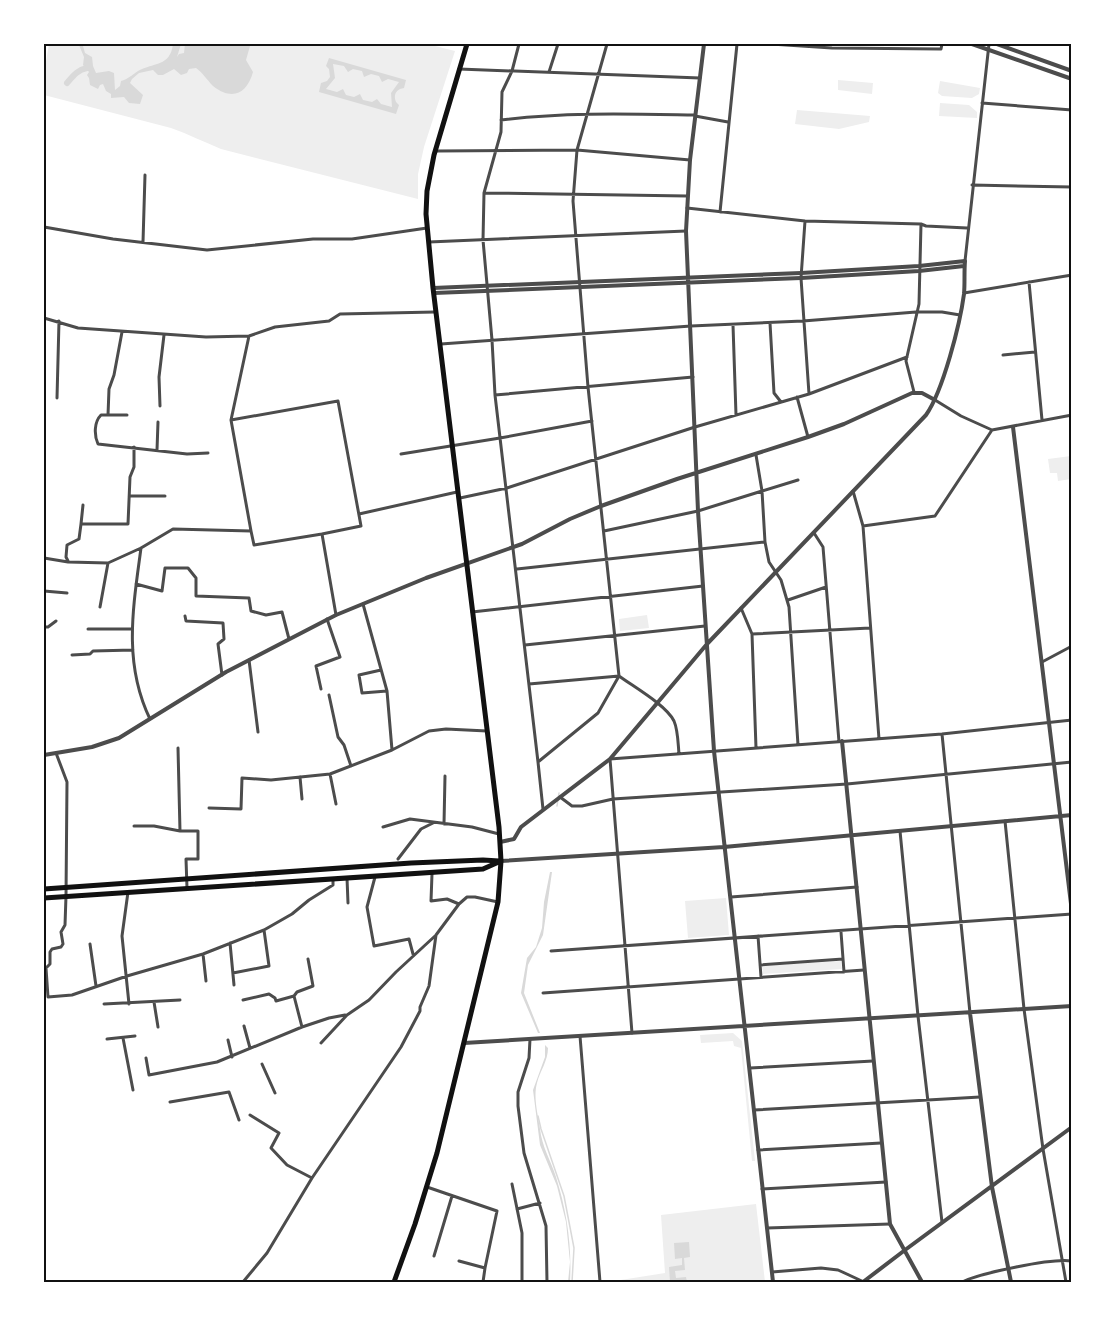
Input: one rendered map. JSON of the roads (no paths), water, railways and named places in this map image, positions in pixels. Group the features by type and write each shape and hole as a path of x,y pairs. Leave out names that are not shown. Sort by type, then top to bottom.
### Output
{"main road":[{"path":"394,1282 427,1187 464,1043 498,902 501,861 427,228 427,191 435,151 467,44"},
{"path":"44,889 411,863 501,861"},
{"path":"44,898 483,869 501,861"}],"street":[{"path":"519,44 512,71 502,92 501,132 494,149 484,193 483,240 495,395 543,809"},
{"path":"549,72 558,44"},
{"path":"538,762 598,713 619,676 588,387 573,193 577,150 608,44"},
{"path":"704,44 690,160 686,231 698,511 714,751 773,1282"},
{"path":"720,212 737,44"},
{"path":"771,44 941,49 942,44"},
{"path":"972,44 1071,79"},
{"path":"500,842 514,839 521,827 610,759 707,644 921,420 935,400 960,315 964,293 967,228 989,44"},
{"path":"997,44 1071,71"},
{"path":"459,69 700,78"},
{"path":"982,103 1071,110"},
{"path":"501,120 587,113 695,116 728,122"},
{"path":"435,151 577,150 690,160"},
{"path":"143,242 145,175"},
{"path":"972,185 1071,187"},
{"path":"484,193 687,196"},
{"path":"687,208 805,221 921,224 967,228"},
{"path":"805,221 801,275 809,394"},
{"path":"914,393 906,361 919,303 921,224"},
{"path":"44,227 188,249 231,249 313,239 352,239 427,228"},
{"path":"429,242 686,231"},
{"path":"919,269 965,261"},
{"path":"434,291 689,281 964,266"},
{"path":"964,293 1071,275"},
{"path":"1029,282 1042,420"},
{"path":"44,318 78,328 206,337 249,336 275,327 329,321 340,314 437,312"},
{"path":"441,344 916,312 960,315"},
{"path":"57,398 59,321"},
{"path":"770,323 774,393 781,402"},
{"path":"733,325 736,415"},
{"path":"108,415 109,389 122,332"},
{"path":"160,406 159,377 165,335"},
{"path":"231,420 338,401 361,526 254,545 231,420 249,336"},
{"path":"1003,355 1035,352"},
{"path":"459,498 507,488 695,426 797,398 907,357"},
{"path":"495,395 693,377"},
{"path":"44,755 111,742 222,675 336,615 513,547 601,506 697,472 808,437 914,393 925,393 961,416 992,429 1071,415"},
{"path":"797,398 808,437"},
{"path":"127,415 100,414 97,419 95,438 98,444 187,454 208,453"},
{"path":"401,454 592,420"},
{"path":"157,450 158,422"},
{"path":"551,951 1071,913 1013,426"},
{"path":"863,526 935,516 992,429"},
{"path":"81,524 128,524 134,447"},
{"path":"756,455 769,562 788,600 798,745"},
{"path":"604,531 698,511 798,480"},
{"path":"853,490 863,526 879,739"},
{"path":"359,514 459,491"},
{"path":"129,496 165,496"},
{"path":"68,562 67,545 79,539 83,505"},
{"path":"44,558 68,562 108,562 141,548 173,529 251,531"},
{"path":"813,531 823,547 890,1224 922,1282"},
{"path":"322,534 336,615"},
{"path":"516,569 765,542"},
{"path":"141,548 132,629 132,650 135,682 150,719"},
{"path":"100,607 108,562"},
{"path":"136,585 162,591 165,568 188,567 196,578 196,596 249,598 251,611 266,615 282,612 289,639"},
{"path":"472,612 703,586"},
{"path":"788,600 826,587"},
{"path":"44,591 67,593"},
{"path":"363,604 387,691 392,750"},
{"path":"741,608 752,634 756,748"},
{"path":"185,616 186,621 223,623 224,639 218,644 222,675"},
{"path":"321,689 316,666 340,657 327,619"},
{"path":"44,627 56,621"},
{"path":"525,645 705,626"},
{"path":"752,634 870,628"},
{"path":"88,629 132,629"},
{"path":"1042,662 1071,646"},
{"path":"72,655 90,654 93,651 132,650"},
{"path":"249,660 258,732"},
{"path":"381,670 358,675 362,693 387,691"},
{"path":"529,684 619,676 672,717 679,754"},
{"path":"329,695 338,737 344,745 351,766"},
{"path":"610,759 942,734 1071,720"},
{"path":"209,808 241,809 242,778 272,780 330,774 392,750 429,731 446,729 487,731"},
{"path":"942,734 980,1097 992,1187 1011,1282"},
{"path":"178,748 180,831"},
{"path":"56,753 67,782 66,896 63,944 52,949 50,964 46,968 48,997 72,995 126,976 203,954 264,930 292,914 333,885 333,879"},
{"path":"610,759 632,1033"},
{"path":"557,798 572,806 582,806 613,799 847,784 1071,762"},
{"path":"330,774 336,804"},
{"path":"444,824 445,776"},
{"path":"300,777 302,799"},
{"path":"501,861 724,847 1071,815"},
{"path":"383,827 410,819 499,834"},
{"path":"1005,821 1024,1009 1043,1149 1065,1282"},
{"path":"398,859 421,829 435,822"},
{"path":"134,826 198,831 198,859 186,859 187,888"},
{"path":"900,831 918,1016 942,1222"},
{"path":"432,872 430,901 447,899 459,904"},
{"path":"376,875 367,907 374,946 409,939 414,955"},
{"path":"347,877 348,903"},
{"path":"731,897 857,888"},
{"path":"128,892 122,936 129,1004"},
{"path":"321,1043 347,1015 369,1000 436,935 467,897 498,902"},
{"path":"233,973 269,966 264,930"},
{"path":"841,931 844,972"},
{"path":"243,1282 267,1253 312,1178 402,1047 429,986 436,935"},
{"path":"758,936 761,976"},
{"path":"230,943 234,985"},
{"path":"90,944 96,987"},
{"path":"203,954 206,981"},
{"path":"243,1000 268,994 276,1001 294,996 297,992 313,986 308,959"},
{"path":"760,964 843,959"},
{"path":"543,993 864,970"},
{"path":"294,996 302,1027"},
{"path":"104,1004 180,1000"},
{"path":"154,1002 158,1027"},
{"path":"464,1043 1071,1006"},
{"path":"146,1058 149,1075 217,1062 302,1027 347,1015"},
{"path":"244,1026 250,1048"},
{"path":"107,1040 135,1036"},
{"path":"580,1036 600,1282"},
{"path":"123,1038 133,1090"},
{"path":"530,1039 529,1058 518,1092 518,1106 524,1153 546,1226 547,1282"},
{"path":"228,1040 232,1057"},
{"path":"750,1068 873,1061"},
{"path":"262,1064 275,1093"},
{"path":"170,1102 229,1092 239,1120"},
{"path":"754,1110 980,1097"},
{"path":"250,1115 279,1133 271,1149 287,1165 312,1178"},
{"path":"772,1272 821,1268 838,1270 864,1282 1071,1128"},
{"path":"758,1150 881,1143"},
{"path":"762,1189 886,1182"},
{"path":"512,1184 522,1233 522,1282"},
{"path":"427,1187 497,1211 483,1282"},
{"path":"434,1256 452,1196"},
{"path":"517,1209 540,1203"},
{"path":"767,1228 890,1224"},
{"path":"962,1282 1009,1270 1062,1260 1071,1261"},
{"path":"459,1261 485,1268"}],"waterway":[{"path":"67,83 78,72 87,68"},
{"path":"557,806 559,793"},
{"path":"538,1116 564,1196 574,1248 572,1282"}]}
